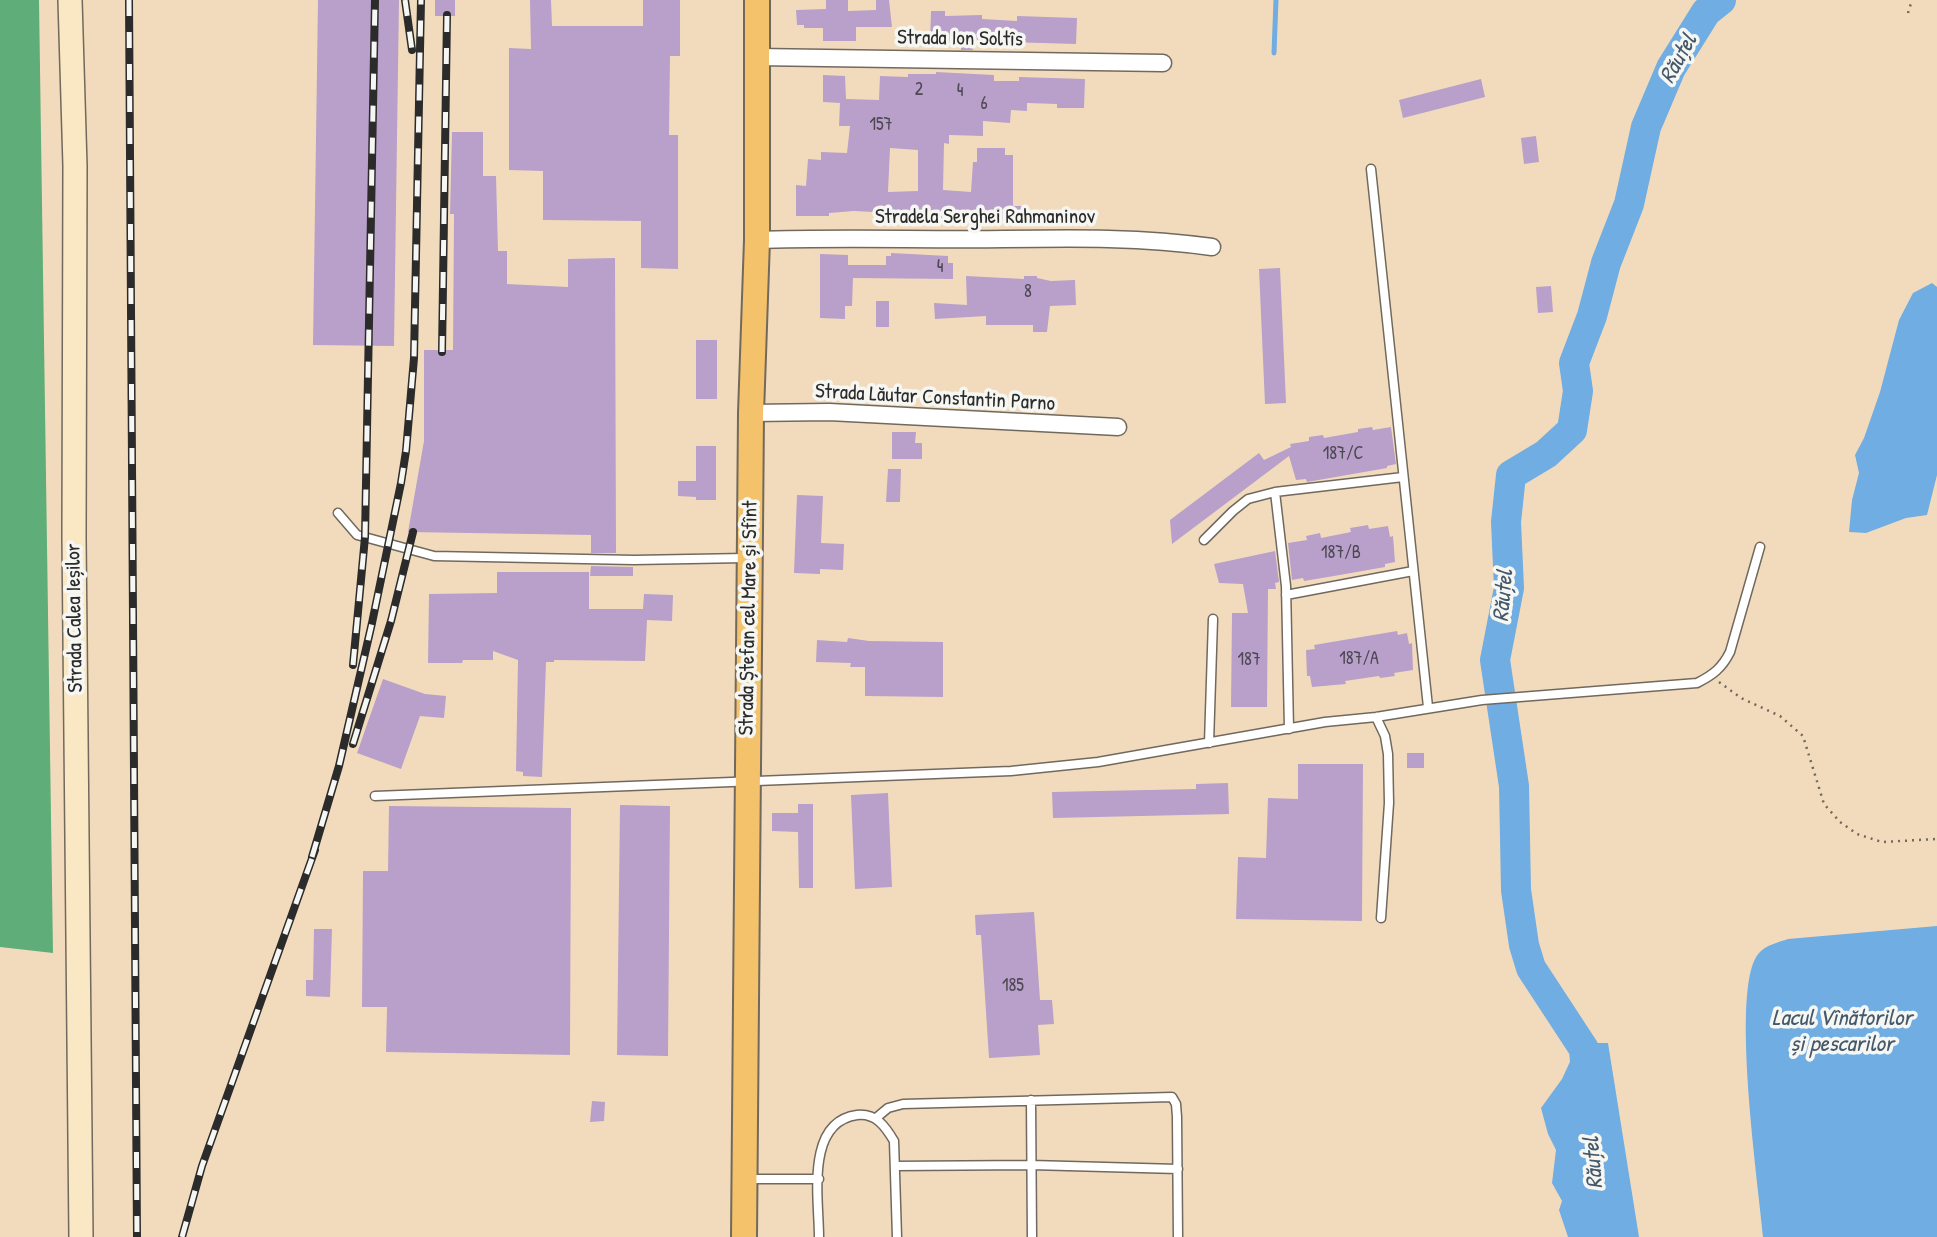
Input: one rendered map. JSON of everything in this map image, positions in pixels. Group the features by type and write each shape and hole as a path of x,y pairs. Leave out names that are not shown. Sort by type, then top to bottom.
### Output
{"main road":[{"name":"Strada Ștefan cel Mare și Sfînt","path":"744,1237 746,782 751,413 757,240 757,0"}],"street":[{"name":"Strada Calea Ieșilor","path":"70,0 75,166 74,537 81,1237"},
{"name":"Strada Ion Soltîs","path":"757,57 1163,63"},
{"name":"Stradela Serghei Rahmaninov","path":"757,240 1066,237 1159,241 1212,247"},
{"name":"Strada Lăutar Constantin Parno","path":"751,413 829,412 1118,427"}],"lane":[{"path":"1371,170 1428,707"},
{"path":"1204,540 1248,499 1275,492 1403,477"},
{"path":"1275,492 1286,595 1289,729"},
{"path":"338,513 357,535 434,556 634,560 751,558"},
{"path":"375,796 1011,771 1098,762 1289,729 1482,700 1697,683 1723,666 1730,652 1760,547"},
{"path":"1286,595 1413,571"},
{"path":"1209,743 1213,619"},
{"path":"1376,717 1385,736 1388,754 1389,803 1381,918"},
{"path":"876,1118 888,1108 903,1104 1172,1097 1176,1104 1178,1237"},
{"path":"1031,1100 1032,1237"},
{"path":"820,1237 818,1179 823,1140 830,1127 846,1116 864,1114 876,1118 886,1127 894,1141 897,1237"},
{"path":"895,1166 1031,1165 1178,1169"},
{"path":"744,1179 818,1179"}],"path":[{"path":"1908,13 1912,0"},
{"path":"1711,676 1741,698 1780,716 1803,736 1824,804 1840,822 1857,834 1882,842 1937,839"}],"green space":[{"path":"0,0 39,0 53,953 0,947"}],"water":[{"path":"1932,283 1937,287 1937,475 1927,515 1906,518 1866,533 1849,532 1852,500 1859,473 1855,455 1880,392 1899,320 1913,293"},
{"name":"Lacul Vînătorilor și pescarilor","path":"1937,926 1937,1237 1763,1237 1746,1044 1746,1004 1750,972 1759,953 1788,939"},
{"path":"1589,1043 1608,1043 1639,1237 1568,1237 1559,1210 1562,1201 1552,1183 1556,1150 1548,1134 1541,1108 1562,1079 1574,1053"}],"building":[{"path":"318,0 399,0 394,346 313,345"},
{"path":"435,0 455,0 455,16 435,16"},
{"path":"530,0 551,0 552,26 643,26 643,0 680,0 680,56 670,56 669,135 678,135 678,269 641,268 641,221 543,220 543,171 509,170 509,48 531,49"},
{"path":"826,0 848,0 848,11 876,10 876,0 889,0 892,27 856,27 856,41 823,41 823,28 804,28 804,25 797,25 796,10 826,9"},
{"path":"931,11 945,11 945,16 982,15 982,19 1017,21 1017,16 1077,18 1076,44 973,41 973,50 961,50 961,42 930,43"},
{"path":"823,75 845,76 846,99 879,100 880,76 994,75 994,81 1019,81 1019,77 1085,79 1084,108 1057,108 1057,104 1027,103 1027,111 1011,110 1010,123 983,121 983,136 949,135 949,144 944,143 943,190 971,192 977,148 1005,148 1005,155 1013,155 1013,206 1023,206 1023,221 895,218 894,213 854,211 829,213 829,216 796,216 796,185 806,186 808,159 821,160 821,152 847,153 850,126 839,126 840,103 823,102","holes":["890,148 918,150 918,191 888,192"]},
{"path":"1481,79 1485,97 1403,118 1399,100"},
{"path":"452,132 483,132 483,176 496,176 498,251 507,251 507,284 568,287 568,259 615,258 616,553 591,553 591,535 408,532 424,441 424,350 453,350 454,214 450,214"},
{"path":"1536,136 1539,162 1524,164 1521,138"},
{"path":"891,253 948,256 948,263 953,263 953,279 853,278 852,306 845,306 845,319 820,318 820,254 848,255 848,265 886,265 886,256 891,256"},
{"path":"1280,268 1286,403 1265,404 1259,269"},
{"path":"966,276 1024,279 1024,276 1037,276 1051,281 1075,280 1076,305 1050,306 1047,332 1033,332 1033,325 986,325 986,316 935,319 934,303 967,305"},
{"path":"1551,286 1553,312 1538,313 1536,287"},
{"path":"876,301 889,301 889,327 876,327"},
{"path":"696,340 717,340 717,399 696,399"},
{"path":"1372,427 1373,430 1391,427 1396,464 1387,468 1307,482 1306,479 1296,480 1289,456 1172,544 1170,520 1259,453 1264,460 1291,447 1290,444 1309,441 1309,437 1323,435 1324,438"},
{"path":"892,432 916,432 915,443 922,443 922,459 892,459"},
{"path":"696,446 716,446 716,500 678,496 678,481 696,481"},
{"path":"888,469 901,469 900,502 886,502"},
{"path":"797,495 823,496 821,543 844,544 843,570 820,569 820,574 794,573"},
{"path":"1368,525 1369,529 1388,526 1390,537 1393,536 1395,562 1385,564 1385,567 1334,576 1304,581 1303,578 1292,580 1288,543 1307,540 1306,536 1320,533 1321,538 1351,532 1350,528"},
{"path":"1275,551 1279,582 1275,583 1276,589 1268,589 1267,707 1231,707 1232,613 1248,613 1243,584 1219,583 1214,564"},
{"path":"591,566 633,567 633,576 590,576"},
{"path":"497,572 589,572 589,609 643,609 644,594 673,595 672,621 647,620 645,661 546,662 542,777 523,776 523,772 516,771 518,660 493,651 493,660 428,663 429,594 497,593"},
{"path":"1397,631 1398,635 1407,633 1409,644 1412,643 1413,670 1394,673 1395,676 1379,676 1345,681 1346,684 1312,687 1310,676 1307,676 1306,650 1315,649 1314,645"},
{"path":"848,638 869,641 943,642 943,697 865,696 865,667 850,667 851,663 816,662 817,640 847,642"},
{"path":"383,679 425,694 446,696 444,718 420,716 401,769 357,753"},
{"path":"1407,753 1424,753 1424,768 1407,768"},
{"path":"1298,764 1363,764 1362,921 1236,919 1238,857 1266,858 1268,798 1298,799"},
{"path":"1228,783 1229,814 1053,818 1052,792 1196,789 1196,784"},
{"path":"888,793 892,887 855,889 851,795"},
{"path":"798,804 813,804 813,888 799,888 798,832 772,831 772,813 798,813"},
{"path":"620,805 670,806 668,1056 617,1055"},
{"path":"389,806 571,808 570,1055 386,1052 387,1007 362,1007 363,871 388,871"},
{"path":"1034,912 1040,1000 1052,1000 1054,1024 1038,1025 1040,1055 989,1058 981,935 976,935 975,915"},
{"path":"314,929 332,929 330,997 306,996 306,980 313,980"},
{"path":"592,1101 605,1102 604,1121 590,1122"}],"waterway":[{"path":"1274,53 1276,0"},
{"name":"Răuțel","path":"1587,1087 1584,1049 1531,968 1524,945 1516,890 1514,786 1495,660 1509,588 1506,522 1511,475 1546,454 1572,430 1578,391 1574,363 1592,316 1606,263 1629,204 1646,127 1671,68 1706,12 1721,0"}],"railway":[{"path":"129,0 137,1237"},
{"path":"353,665 365,537 375,0"},
{"path":"405,0 412,50"},
{"path":"312,857 339,766 372,623 406,451 414,358 421,0"},
{"path":"442,352 447,15"},
{"path":"353,744 391,621 413,532"},
{"path":"182,1237 202,1166 315,850"}]}
